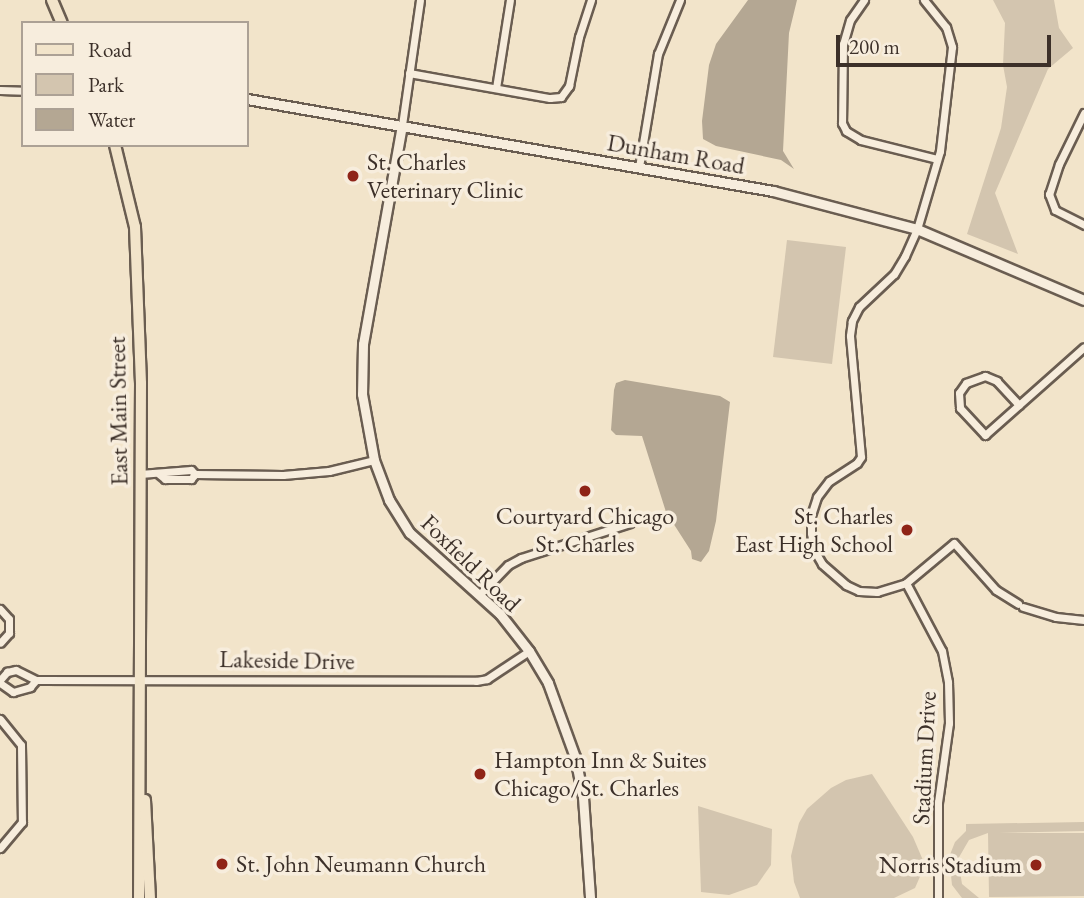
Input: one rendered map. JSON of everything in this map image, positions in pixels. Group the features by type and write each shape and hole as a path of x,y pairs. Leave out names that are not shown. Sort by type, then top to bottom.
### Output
{"main road":[{"path":"52,0 61,21"},
{"name":"East Main Street","path":"115,147 135,227 140,474 139,898"},
{"name":"East Main Street","path":"140,678 150,898"}],"street":[{"name":"Foxfield Road","path":"420,0 402,125 363,344 362,394 374,460 389,500 410,533 500,614 529,652 556,700 575,757 583,797 590,898"},
{"path":"496,88 510,0"},
{"path":"409,73 555,98 566,92 590,0"},
{"path":"639,167 658,54 680,0"},
{"path":"864,0 850,20 843,44 842,123 846,131 861,141 937,159"},
{"path":"923,0 946,27 952,47 943,135 917,229 894,274 859,307 852,321 850,336 862,449 857,463 829,481 817,497 811,516 814,550 833,575 859,591 877,592 906,583 954,543 996,590 1021,606 1056,617 1084,620"},
{"path":"0,90 21,91"},
{"name":"Dunham Road","path":"248,99 773,191 917,229 1084,300"},
{"path":"1084,113 1059,164 1049,194 1055,210 1084,225"},
{"path":"1019,405 992,377 978,376 966,383 960,393 960,408 985,435 1019,405 1084,347"},
{"path":"140,474 159,474 165,479 191,479 195,474 283,475 329,471 374,460"},
{"path":"480,594 508,565 521,558 630,523"},
{"name":"Stadium Drive","path":"906,583 946,662 949,712 938,802 938,898"},
{"path":"0,609 9,619 9,633 0,643"},
{"name":"Lakeside Drive","path":"36,680 30,687 13,692 0,681 7,672 16,670 36,680 140,678 476,681 487,679 529,652"},
{"path":"0,719 21,745 22,809 18,831 0,848"}],"green space":[{"path":"993,0 1054,0 1059,28 1073,48 1048,69 995,193 1018,254 967,234 1001,128 1007,87 1003,65 1005,23"},
{"path":"787,240 846,247 832,364 773,357"},
{"path":"872,774 913,837 925,865 915,888 894,898 800,898 794,882 791,856 799,823 807,809 831,788 846,780"},
{"path":"698,806 772,829 771,865 757,885 729,895 701,892"},
{"name":"Norris Stadium","path":"1084,822 1084,831 999,833 1084,833 1084,896 989,897 988,833 969,840 958,859 962,884 979,898 962,898 952,885 949,857 955,842 966,831 966,824"}],"water":[{"path":"748,0 797,0 789,33 783,151 794,169 781,160 716,146 703,139 702,121 709,65 716,44"},
{"path":"625,380 720,396 730,402 716,521 709,551 701,562 692,559 691,551 666,512 642,436 616,435 611,430 614,390 616,383"}],"place":[{"name":"St. Charles Veterinary Clinic","path":"353,176"},
{"name":"Courtyard Chicago St. Charles","path":"585,491"},
{"name":"St. Charles East High School","path":"907,530"},
{"name":"Hampton Inn & Suites Chicago/St. Charles","path":"480,774"},
{"name":"St. John Neumann Church","path":"222,864"},
{"name":"Norris Stadium","path":"1036,865"}]}
